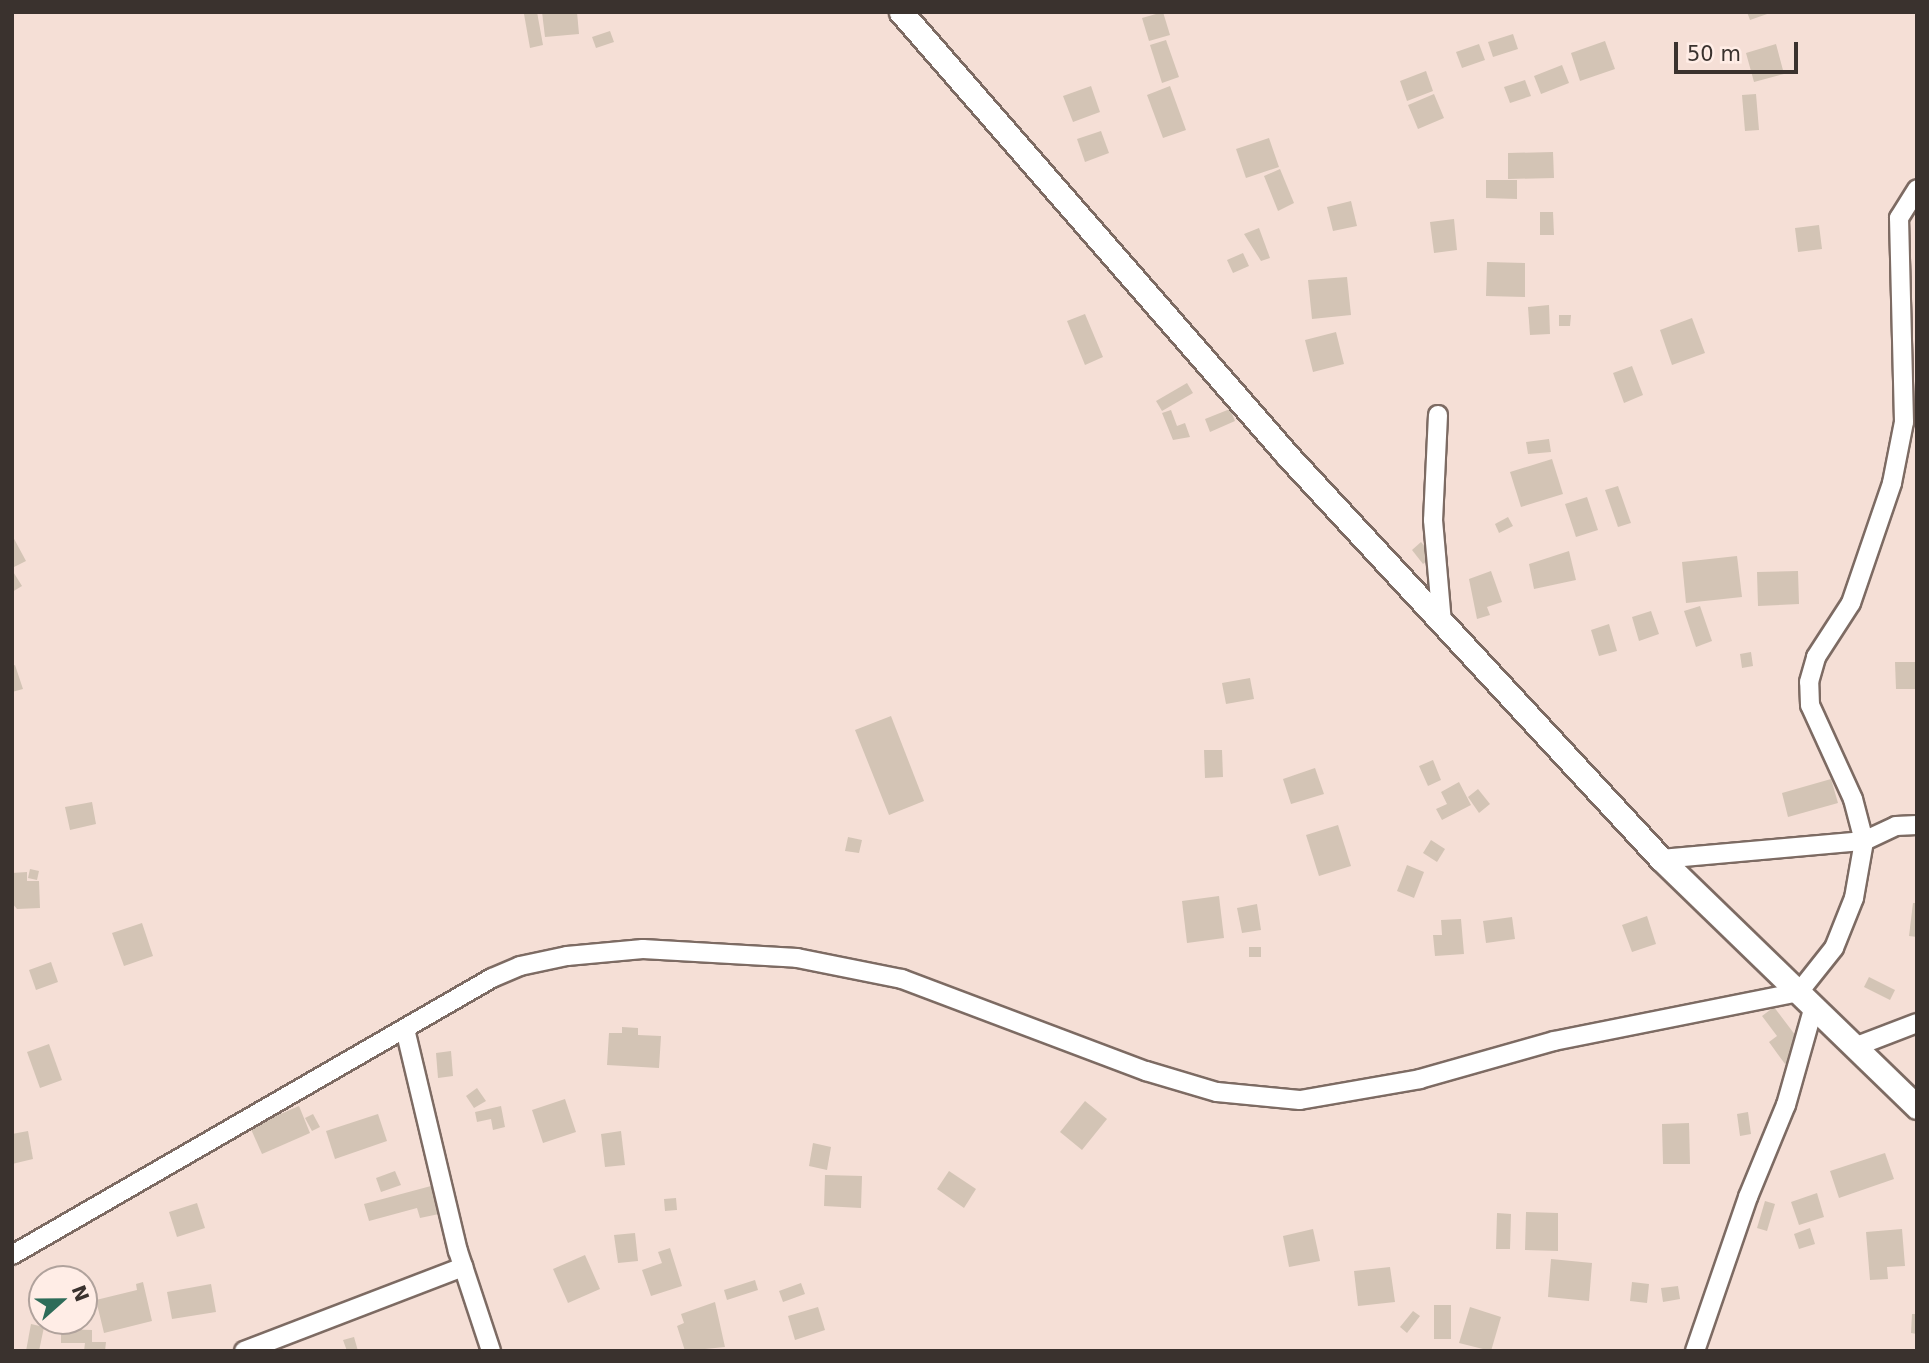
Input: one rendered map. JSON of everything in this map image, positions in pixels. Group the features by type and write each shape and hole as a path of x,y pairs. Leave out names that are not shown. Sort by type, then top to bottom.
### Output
{"street":[{"path":"901,12 1288,456 1661,859 1917,1107"},
{"path":"1695,1351 1748,1197 1786,1105 1806,999 1834,948 1854,898 1864,841 1853,799 1810,705 1809,682 1816,657 1851,603 1892,483 1904,422 1899,218 1917,189"},
{"path":"1438,415 1433,520 1443,623"},
{"path":"1661,859 1864,841 1896,826 1917,825"},
{"path":"12,1255 492,978 520,965 567,956 643,948 797,958 902,979 1146,1071 1217,1092 1300,1100 1420,1079 1554,1041 1806,999"},
{"path":"1857,1046 1917,1023"},
{"path":"405,1029 463,1267 491,1351"},
{"path":"244,1351 262,1340 463,1267"}],"building":[{"path":"537,12 543,45 530,48 524,14"},
{"path":"542,12 577,12 579,34 545,37"},
{"path":"1163,12 1170,35 1149,41 1142,18"},
{"path":"1747,12 1770,12 1770,13 1750,20"},
{"path":"610,31 614,42 596,48 592,37"},
{"path":"1513,34 1518,49 1493,57 1488,42"},
{"path":"1166,40 1179,77 1162,83 1150,45"},
{"path":"1605,41 1615,69 1580,81 1571,53"},
{"path":"1479,44 1485,60 1462,68 1456,52"},
{"path":"1776,44 1784,74 1754,82 1746,53"},
{"path":"1562,65 1569,83 1541,94 1534,76"},
{"path":"1426,71 1433,91 1407,101 1400,81"},
{"path":"1525,80 1531,96 1510,103 1504,87"},
{"path":"1091,86 1100,112 1073,122 1063,96"},
{"path":"1170,86 1186,130 1163,138 1147,95"},
{"path":"1434,94 1444,118 1418,129 1408,105"},
{"path":"1756,94 1759,130 1745,131 1742,95"},
{"path":"1101,131 1109,153 1085,162 1077,139"},
{"path":"1269,138 1279,167 1246,178 1236,149"},
{"path":"1553,152 1554,178 1508,179 1508,153"},
{"path":"1280,169 1294,203 1278,211 1264,176"},
{"path":"1486,180 1517,180 1517,199 1486,198"},
{"path":"1351,201 1357,226 1333,231 1327,207"},
{"path":"1540,212 1553,212 1554,235 1540,235"},
{"path":"1454,219 1457,250 1434,253 1430,222"},
{"path":"1819,225 1822,249 1798,252 1795,228"},
{"path":"1259,228 1270,258 1261,261 1244,234"},
{"path":"1243,253 1249,266 1233,273 1227,260"},
{"path":"1487,262 1525,263 1525,297 1486,296"},
{"path":"1347,277 1351,315 1312,319 1308,280"},
{"path":"1549,305 1550,334 1530,335 1528,307"},
{"path":"1085,314 1103,357 1085,365 1067,321"},
{"path":"1559,315 1571,315 1570,326 1559,326"},
{"path":"1692,318 1705,353 1672,365 1660,330"},
{"path":"1336,332 1344,364 1313,372 1305,340"},
{"path":"1632,366 1643,395 1624,403 1613,373"},
{"path":"1187,383 1193,393 1162,411 1156,401"},
{"path":"1230,409 1235,421 1210,432 1205,419"},
{"path":"1171,410 1177,426 1185,423 1190,437 1173,440 1162,413"},
{"path":"1549,439 1551,452 1528,454 1526,442"},
{"path":"1552,459 1563,494 1521,507 1510,472"},
{"path":"1618,486 1631,523 1618,527 1605,490"},
{"path":"1587,497 1598,530 1576,537 1565,504"},
{"path":"1508,517 1513,526 1499,533 1495,524"},
{"path":"12,535 26,561 12,568"},
{"path":"1421,542 1433,556 1423,564 1412,550"},
{"path":"1569,551 1576,580 1534,589 1529,564"},
{"path":"1737,556 1742,597 1686,603 1682,562"},
{"path":"12,570 22,586 12,592"},
{"path":"1491,571 1502,602 1487,607 1490,615 1477,619 1469,579"},
{"path":"1798,571 1799,604 1758,606 1757,572"},
{"path":"1700,606 1712,641 1696,647 1684,611"},
{"path":"1651,611 1659,634 1639,641 1632,617"},
{"path":"1609,624 1617,651 1599,656 1591,630"},
{"path":"1751,652 1753,666 1742,668 1740,654"},
{"path":"1895,662 1917,662 1917,689 1896,689"},
{"path":"15,665 23,689 12,692 12,666"},
{"path":"1250,678 1254,699 1226,704 1222,683"},
{"path":"891,716 924,801 889,815 855,730"},
{"path":"1204,750 1222,750 1223,777 1205,778"},
{"path":"1433,760 1441,780 1428,786 1419,766"},
{"path":"1315,768 1324,794 1291,804 1283,779"},
{"path":"1831,779 1838,803 1788,817 1782,793"},
{"path":"1459,782 1471,805 1442,820 1436,809 1447,804 1441,792"},
{"path":"1478,789 1490,804 1479,813 1468,797"},
{"path":"92,802 96,824 70,830 65,807"},
{"path":"1338,825 1351,866 1319,876 1306,835"},
{"path":"848,837 862,840 859,853 845,851"},
{"path":"1431,840 1445,849 1437,862 1423,853"},
{"path":"1407,865 1424,872 1414,898 1397,891"},
{"path":"30,869 39,871 37,880 28,878"},
{"path":"27,872 27,881 39,881 40,908 17,909 12,903 12,873"},
{"path":"1219,896 1224,938 1187,943 1182,901"},
{"path":"1913,903 1917,903 1917,937 1909,936"},
{"path":"1257,904 1261,930 1242,933 1237,908"},
{"path":"1647,916 1656,944 1632,952 1622,925"},
{"path":"1512,917 1515,939 1486,943 1483,921"},
{"path":"1461,919 1464,954 1435,956 1433,935 1442,935 1441,920"},
{"path":"142,923 153,956 124,966 112,933"},
{"path":"1249,947 1261,947 1261,957 1249,957"},
{"path":"51,962 58,982 36,990 29,970"},
{"path":"1869,977 1895,990 1890,1000 1864,987"},
{"path":"1774,1007 1805,1048 1785,1064 1769,1042 1777,1036 1762,1016"},
{"path":"622,1027 638,1028 638,1035 661,1036 659,1068 607,1065 609,1033 622,1033"},
{"path":"49,1044 62,1080 40,1088 27,1052"},
{"path":"451,1051 453,1076 438,1078 436,1053"},
{"path":"477,1088 486,1101 474,1108 466,1096"},
{"path":"565,1099 576,1132 543,1143 532,1110"},
{"path":"1085,1101 1107,1119 1082,1150 1060,1132"},
{"path":"299,1106 310,1133 262,1154 250,1127"},
{"path":"501,1106 505,1127 493,1130 491,1119 477,1122 475,1112"},
{"path":"1748,1112 1751,1134 1740,1136 1737,1114"},
{"path":"313,1114 320,1127 312,1131 305,1118"},
{"path":"378,1114 387,1141 335,1159 326,1131"},
{"path":"1689,1123 1690,1164 1663,1164 1662,1124"},
{"path":"28,1131 33,1159 12,1164 12,1134"},
{"path":"621,1131 625,1165 605,1167 601,1134"},
{"path":"813,1143 831,1147 827,1170 809,1166"},
{"path":"1885,1153 1894,1179 1839,1198 1830,1171"},
{"path":"395,1171 401,1185 381,1192 376,1178"},
{"path":"949,1171 976,1189 964,1208 937,1189"},
{"path":"825,1175 862,1176 861,1208 824,1206"},
{"path":"431,1186 439,1214 420,1218 417,1208 369,1221 364,1204"},
{"path":"1817,1193 1824,1217 1799,1225 1791,1202"},
{"path":"676,1198 677,1210 665,1211 664,1199"},
{"path":"1765,1201 1775,1204 1767,1231 1757,1228"},
{"path":"197,1203 205,1228 177,1237 169,1212"},
{"path":"1526,1212 1558,1213 1558,1251 1525,1250"},
{"path":"1497,1213 1511,1214 1510,1249 1496,1249"},
{"path":"1810,1228 1815,1244 1799,1249 1794,1234"},
{"path":"1313,1229 1320,1261 1289,1267 1283,1236"},
{"path":"1902,1229 1905,1266 1887,1267 1888,1279 1870,1280 1866,1232"},
{"path":"635,1233 638,1261 618,1263 614,1235"},
{"path":"670,1248 682,1286 651,1296 642,1270 662,1263 658,1252"},
{"path":"585,1255 600,1289 568,1303 553,1269"},
{"path":"1551,1259 1592,1263 1589,1301 1548,1297"},
{"path":"1390,1267 1395,1302 1358,1306 1354,1271"},
{"path":"755,1280 758,1290 727,1300 724,1290"},
{"path":"143,1282 152,1321 104,1333 98,1300 137,1290 136,1284"},
{"path":"1632,1282 1649,1284 1647,1303 1630,1301"},
{"path":"801,1283 805,1294 783,1302 779,1291"},
{"path":"211,1284 216,1312 172,1319 167,1292"},
{"path":"1678,1286 1680,1299 1663,1302 1661,1288"},
{"path":"715,1302 725,1347 685,1351 677,1326 684,1323 681,1314"},
{"path":"1434,1305 1451,1305 1451,1339 1434,1339"},
{"path":"818,1307 825,1330 795,1340 788,1316"},
{"path":"1470,1307 1501,1317 1491,1351 1459,1343"},
{"path":"1413,1311 1420,1316 1407,1333 1400,1327"},
{"path":"1912,1314 1917,1314 1917,1334 1911,1333"},
{"path":"29,1335 42,1335 39,1351 26,1351"},
{"path":"61,1335 92,1335 92,1342 106,1342 105,1351 84,1351 85,1343 61,1343"},
{"path":"354,1337 358,1351 347,1351 343,1340"}]}
